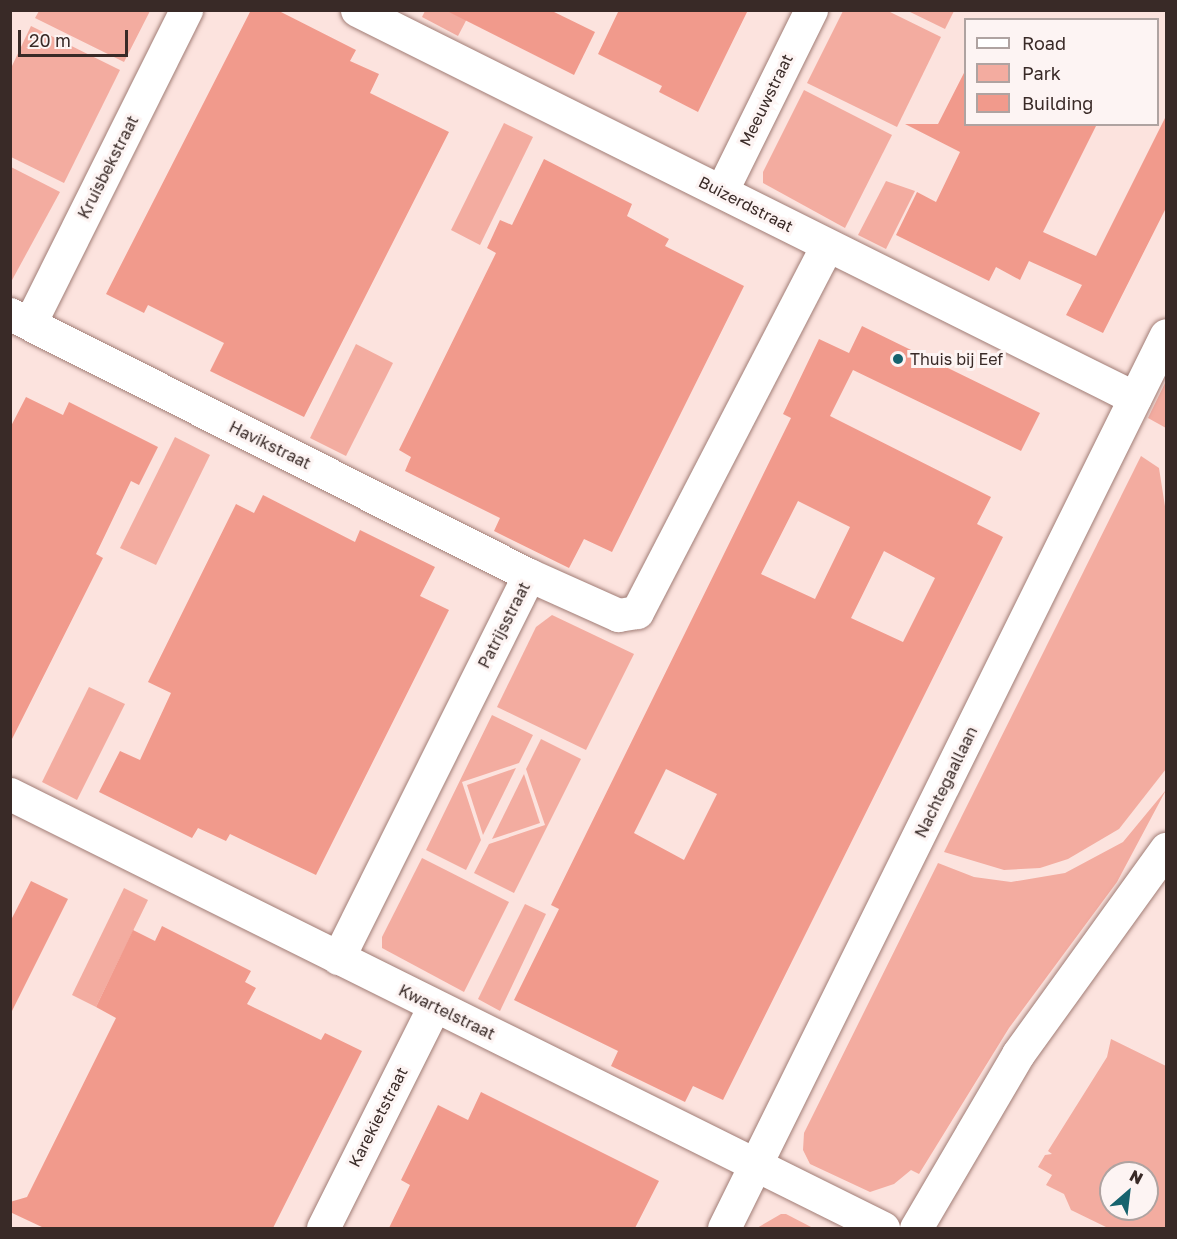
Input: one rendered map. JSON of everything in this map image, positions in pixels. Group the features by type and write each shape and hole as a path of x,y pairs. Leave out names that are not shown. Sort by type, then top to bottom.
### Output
{"street":[{"name":"Kruisbekstraat","path":"20,319 186,10"},
{"name":"Buizerdstraat","path":"357,10 722,190 827,246 1135,398"},
{"name":"Meeuwstraat","path":"722,190 811,10"},
{"name":"Patrijsstraat","path":"338,958 529,575 618,615 637,612 827,246"},
{"name":"Havikstraat","path":"20,319 529,575"},
{"name":"Nachtegaallaan","path":"724,1228 1167,334"},
{"name":"Kwartelstraat","path":"10,794 883,1228"},
{"path":"916,1228 1018,1054 1167,849"},
{"name":"Karekietstraat","path":"323,1228 434,1006"}],"green space":[{"path":"39,10 150,11 124,62 35,18"},
{"path":"954,10 945,29 908,11"},
{"path":"425,11 471,11 458,36 422,17"},
{"path":"843,11 888,11 941,37 897,127 807,83"},
{"path":"31,26 120,70 64,183 11,157 11,68"},
{"path":"804,90 892,135 845,228 763,183 763,172"},
{"path":"504,123 533,137 480,245 451,230"},
{"path":"11,167 60,192 10,282"},
{"path":"886,181 915,191 886,249 858,235"},
{"path":"356,344 393,363 346,456 310,438"},
{"path":"1166,381 1166,428 1148,418"},
{"path":"175,437 210,455 156,565 120,548"},
{"path":"1141,456 1159,468 1166,513 1166,769 1119,829 1068,859 1040,868 1004,870 944,852"},
{"path":"552,615 634,654 586,750 497,707 536,627"},
{"path":"89,687 125,704 77,800 42,782"},
{"path":"492,715 533,735 519,763 462,782 481,840 466,870 426,850"},
{"path":"541,739 581,759 514,893 474,873 489,844 545,825 526,769"},
{"path":"516,768 483,835 467,785"},
{"path":"524,774 540,823 492,839"},
{"path":"1166,790 1117,882 1009,1028 919,1174 911,1170 894,1184 870,1192 810,1164 803,1150 804,1133 938,863 974,877 1011,882 1065,873 1123,842"},
{"path":"422,858 509,902 464,992 382,948 382,937"},
{"path":"124,888 148,900 96,1007 72,995"},
{"path":"525,904 546,914 500,1011 478,999"},
{"path":"1111,1039 1166,1066 1166,1228 1108,1228 1071,1210 1064,1194 1046,1185 1052,1175 1038,1167 1045,1155 1052,1154 1048,1151 1107,1057"},
{"path":"781,1214 786,1214 813,1228 757,1228"}],"building":[{"path":"251,10 277,10 356,50 350,61 379,74 370,93 449,132 304,417 210,371 224,343 148,305 144,313 106,294"},
{"path":"445,10 550,10 595,32 574,75"},
{"path":"619,10 748,10 698,112 659,92 662,86 598,54"},
{"path":"964,73 964,126 1096,126 1043,232 1096,256 1167,114 1167,206 1103,333 1066,315 1082,285 1029,261 1020,280 996,267 989,281 896,235 917,192 936,202 960,152 905,124 938,124"},
{"path":"544,159 632,204 627,216 669,239 665,246 744,286 612,552 584,539 569,568 494,531 500,518 405,471 411,457 399,450 496,253 487,248 500,220 512,225"},
{"path":"862,326 1040,413 1021,451 853,370 830,416 991,497 977,524 1003,537 723,1100 693,1086 685,1102 611,1066 618,1051 514,1000 559,909 551,905 791,418 783,414 819,339 849,353","holes":["798,501 850,527 815,599 761,574","884,551 935,578 903,642 851,618","666,769 717,794 684,860 634,833"]},
{"path":"26,397 63,415 69,402 158,447 139,485 131,481 96,554 103,558 10,743 10,428"},
{"path":"263,495 355,542 360,530 435,567 420,596 449,610 316,875 230,834 226,841 198,828 192,838 99,792 120,751 140,760 171,693 148,682 236,504 254,513"},
{"path":"31,881 68,899 10,1015 10,922"},
{"path":"162,926 251,971 245,982 256,988 247,1004 321,1040 325,1033 362,1051 273,1228 44,1228 10,1212 10,1202 27,1197 116,1018 96,1007 133,930 155,941"},
{"path":"481,1092 659,1181 635,1228 389,1228 410,1185 401,1180 438,1105 468,1120"}],"place":[{"name":"Thuis bij Eef","path":"898,359"}]}
